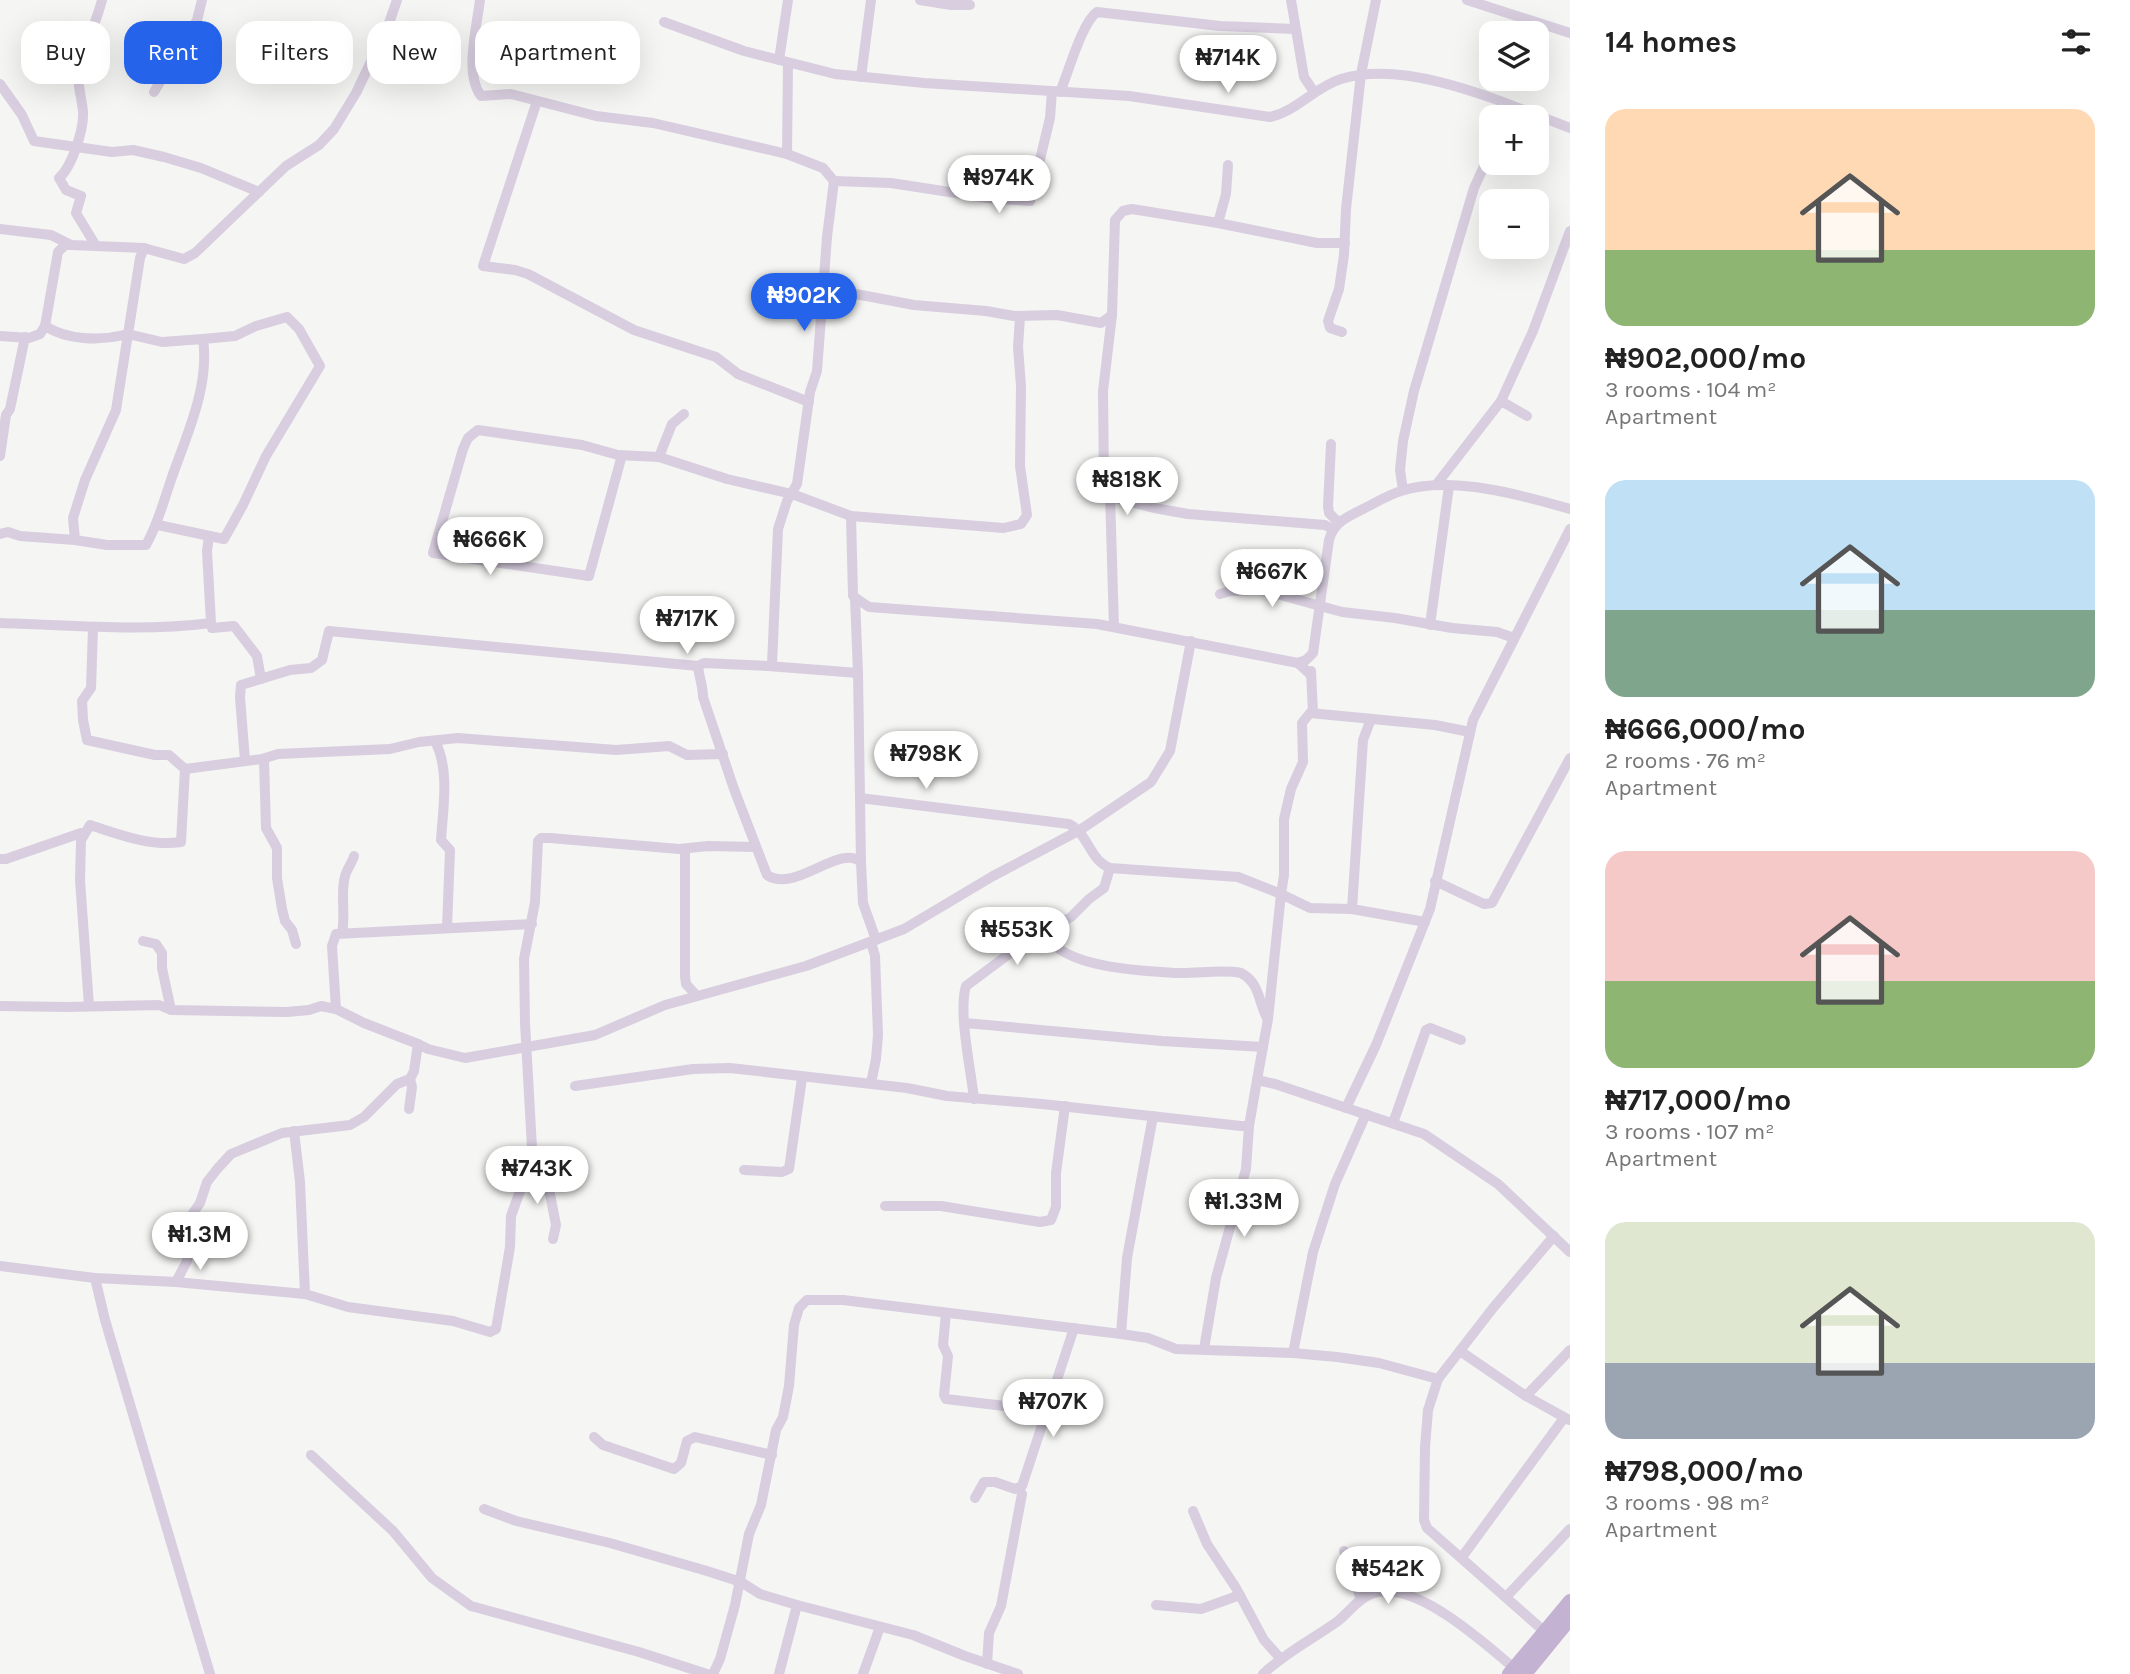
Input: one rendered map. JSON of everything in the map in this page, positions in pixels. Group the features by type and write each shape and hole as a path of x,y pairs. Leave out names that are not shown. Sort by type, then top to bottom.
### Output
{"main road":[{"path":"1516,1672 1570,1601"},
{"path":"1516,1672 1570,1619"}],"street":[{"path":"96,246 75,213 81,196 65,190 59,178 71,163 82,122 83,111 78,88 80,69 102,0"},
{"path":"154,92 198,20 202,0"},
{"path":"0,336 37,336 45,326 58,252 65,245 144,248 184,259 195,253 286,166 319,145 334,129 356,93 388,26 397,0"},
{"path":"480,0 473,75 478,93 486,97 511,94 596,116 653,123 787,154 823,168 834,181 817,370 809,402 797,484 778,528 772,664 768,666"},
{"path":"787,154 783,61 788,0"},
{"path":"862,77 871,0"},
{"path":"919,0 970,5"},
{"path":"1291,0 1304,77 1314,92"},
{"path":"1342,332 1330,328 1328,321 1339,289 1362,74 1376,0"},
{"path":"1466,0 1570,33"},
{"path":"834,181 891,183 988,198 1030,201 1056,92 1093,14 1097,12 1220,26 1294,29"},
{"path":"664,22 716,42 783,61 835,74 862,77 1129,96 1270,117 1282,114 1314,92 1340,79 1362,74 1427,79 1450,84 1507,105"},
{"path":"0,84 22,115 34,141 112,152 133,150 164,157 201,168 259,192"},
{"path":"537,101 483,265 528,274 634,330 716,357 737,374 809,402"},
{"path":"1549,120 1570,128"},
{"path":"1218,223 1226,194 1228,165"},
{"path":"1403,490 1400,470 1403,442 1414,391 1434,316 1480,175"},
{"path":"1114,626 1110,494 1105,485 1102,459 1102,391 1112,315 1115,220 1120,213 1132,209 1307,241 1345,243"},
{"path":"0,229 51,235 71,244"},
{"path":"1436,485 1501,401 1532,331 1570,231"},
{"path":"75,540 73,518 85,480 116,411 140,258 144,248"},
{"path":"824,288 914,305 986,311 1020,317 1057,315 1101,323 1112,315"},
{"path":"127,338 132,335 162,342 235,337 256,326 287,317 299,328 320,366 266,456 224,539 158,525"},
{"path":"622,455 589,576 433,553 463,449 468,438 478,430 575,444 622,455 659,457 727,479 792,494 851,516 1004,528 1021,524 1026,519 1020,466 1020,317"},
{"path":"1101,323 1108,343"},
{"path":"45,326 78,337 105,338 124,335 127,338"},
{"path":"0,456 6,415 10,409 25,337"},
{"path":"0,534 107,545 146,545 158,525 200,394 205,354 203,339"},
{"path":"1501,401 1527,416"},
{"path":"659,457 672,424 684,414"},
{"path":"1313,713 1313,653 1321,608 1325,558 1335,526 1328,506 1331,444"},
{"path":"1110,494 1154,508 1188,514 1335,526 1403,490 1436,485 1502,490 1570,509"},
{"path":"1430,625 1449,486"},
{"path":"851,516 851,578 855,598 858,673 863,903 874,941 875,956 877,1035 871,1083"},
{"path":"1346,1108 1376,1045 1424,922 1473,720 1514,638 1567,546 1570,529"},
{"path":"209,536 207,551 212,628 234,626 257,656 261,680"},
{"path":"1220,594 1263,590 1321,608 1430,625 1497,632 1514,638"},
{"path":"855,598 869,607 894,610 1014,616 1114,626 1298,663 1307,660 1313,653"},
{"path":"0,623 93,628 211,623"},
{"path":"93,628 91,688 82,701 87,740 155,755 169,755 185,769 264,759 289,753 390,749 458,738 615,750 669,746 687,755 723,754"},
{"path":"245,761 241,685 290,670 311,668 322,660 330,631 698,666 713,663 858,673"},
{"path":"0,1006 159,1005 171,1010 288,1012 321,1006 336,1009 428,1049 465,1058 595,1035 665,1005 806,966 904,929 993,876 1080,830 1138,792 1157,774 1170,751 1191,641"},
{"path":"1298,663 1311,675"},
{"path":"698,666 703,697 767,875 774,879 785,879 846,858 856,858 862,862"},
{"path":"1204,1349 1216,1279 1246,1169 1249,1126 1268,1019 1284,875 1284,819 1291,789 1303,762 1302,723 1308,714 1313,713 1435,725 1470,732"},
{"path":"1352,909 1363,740 1371,719"},
{"path":"435,741 440,751 445,783 441,840 450,850 447,928"},
{"path":"1436,881 1484,904 1492,903 1570,758"},
{"path":"264,759 266,828 277,848 277,878 282,909 296,944"},
{"path":"89,1006 80,880 81,840 90,825 118,834 168,844 181,842 185,769"},
{"path":"860,798 1069,824 1080,830 1096,858 1110,868 1238,877 1310,908 1352,909 1424,922"},
{"path":"0,859 58,839 81,833 84,835"},
{"path":"1068,836 1087,842"},
{"path":"0,1266 95,1278 305,1293 348,1307 453,1321 490,1332 496,1329 510,1247 510,1216 524,1180 533,1141 525,1023 524,959 532,924 537,844 541,838 685,849 708,846 756,847"},
{"path":"685,849 685,976 686,984 696,995"},
{"path":"342,933 345,921 345,875 354,856"},
{"path":"974,1098 965,1023 964,1001 967,986 1017,948 1071,917 1088,899 1104,888 1110,868"},
{"path":"336,1009 332,946 336,934 532,924"},
{"path":"1051,929 1049,940 1065,954 1103,964 1177,973 1241,974 1250,978 1257,987 1261,1006 1268,1019"},
{"path":"143,941 156,944 162,953 162,968 171,1010"},
{"path":"965,1023 1162,1041 1263,1047"},
{"path":"1393,1123 1426,1030 1430,1028 1461,1040"},
{"path":"409,1110 412,1087 410,1079 414,1071 418,1044"},
{"path":"575,1086 693,1069 730,1068 802,1078 871,1083 947,1096 1249,1126"},
{"path":"744,1170 782,1172 789,1169 802,1078"},
{"path":"176,1282 187,1261 191,1216 218,1168 231,1154 265,1138 294,1131 350,1125 364,1117 397,1084 410,1079"},
{"path":"1257,1080 1424,1134 1497,1184 1570,1252"},
{"path":"885,1206 942,1206 1040,1222 1051,1220 1056,1207 1056,1173 1065,1106"},
{"path":"1293,1353 1312,1252 1335,1184 1366,1114"},
{"path":"1121,1334 1127,1258 1153,1116"},
{"path":"294,1131 300,1182 305,1293"},
{"path":"524,1180 530,1185 543,1185 549,1189 556,1225 553,1239"},
{"path":"1545,1632 1427,1528 1424,1520 1425,1447 1428,1410 1438,1379 1554,1236"},
{"path":"95,1278 161,1512 211,1674"},
{"path":"713,1674 720,1659 741,1582 749,1534 761,1505 789,1386 794,1325 799,1308 807,1300 843,1300 1121,1334 1148,1338 1175,1349 1293,1353 1379,1363 1438,1379"},
{"path":"946,1313 943,1345 948,1356 944,1395 946,1399 1046,1411"},
{"path":"975,1498 985,1482 995,1482 1011,1489 1021,1488 1074,1328"},
{"path":"1526,1396 1570,1350"},
{"path":"1460,1351 1526,1396 1567,1419 1462,1557"},
{"path":"594,1437 603,1445 674,1469 681,1463 687,1441 695,1437 772,1455"},
{"path":"310,1455 393,1531 432,1578 471,1606 639,1651 707,1674"},
{"path":"987,1664 989,1633 1001,1606 1022,1494"},
{"path":"484,1508 516,1521 610,1543 741,1582 760,1594 797,1605 913,1635 1018,1674"},
{"path":"1193,1510 1207,1544 1240,1595 1264,1640 1281,1660"},
{"path":"1506,1597 1570,1529"},
{"path":"1344,1551 1362,1599"},
{"path":"1263,1674 1338,1621 1362,1599 1379,1591 1406,1594 1450,1618 1516,1672"},
{"path":"1156,1605 1200,1609 1240,1595"},
{"path":"779,1674 797,1605"},
{"path":"863,1674 880,1627"}]}
